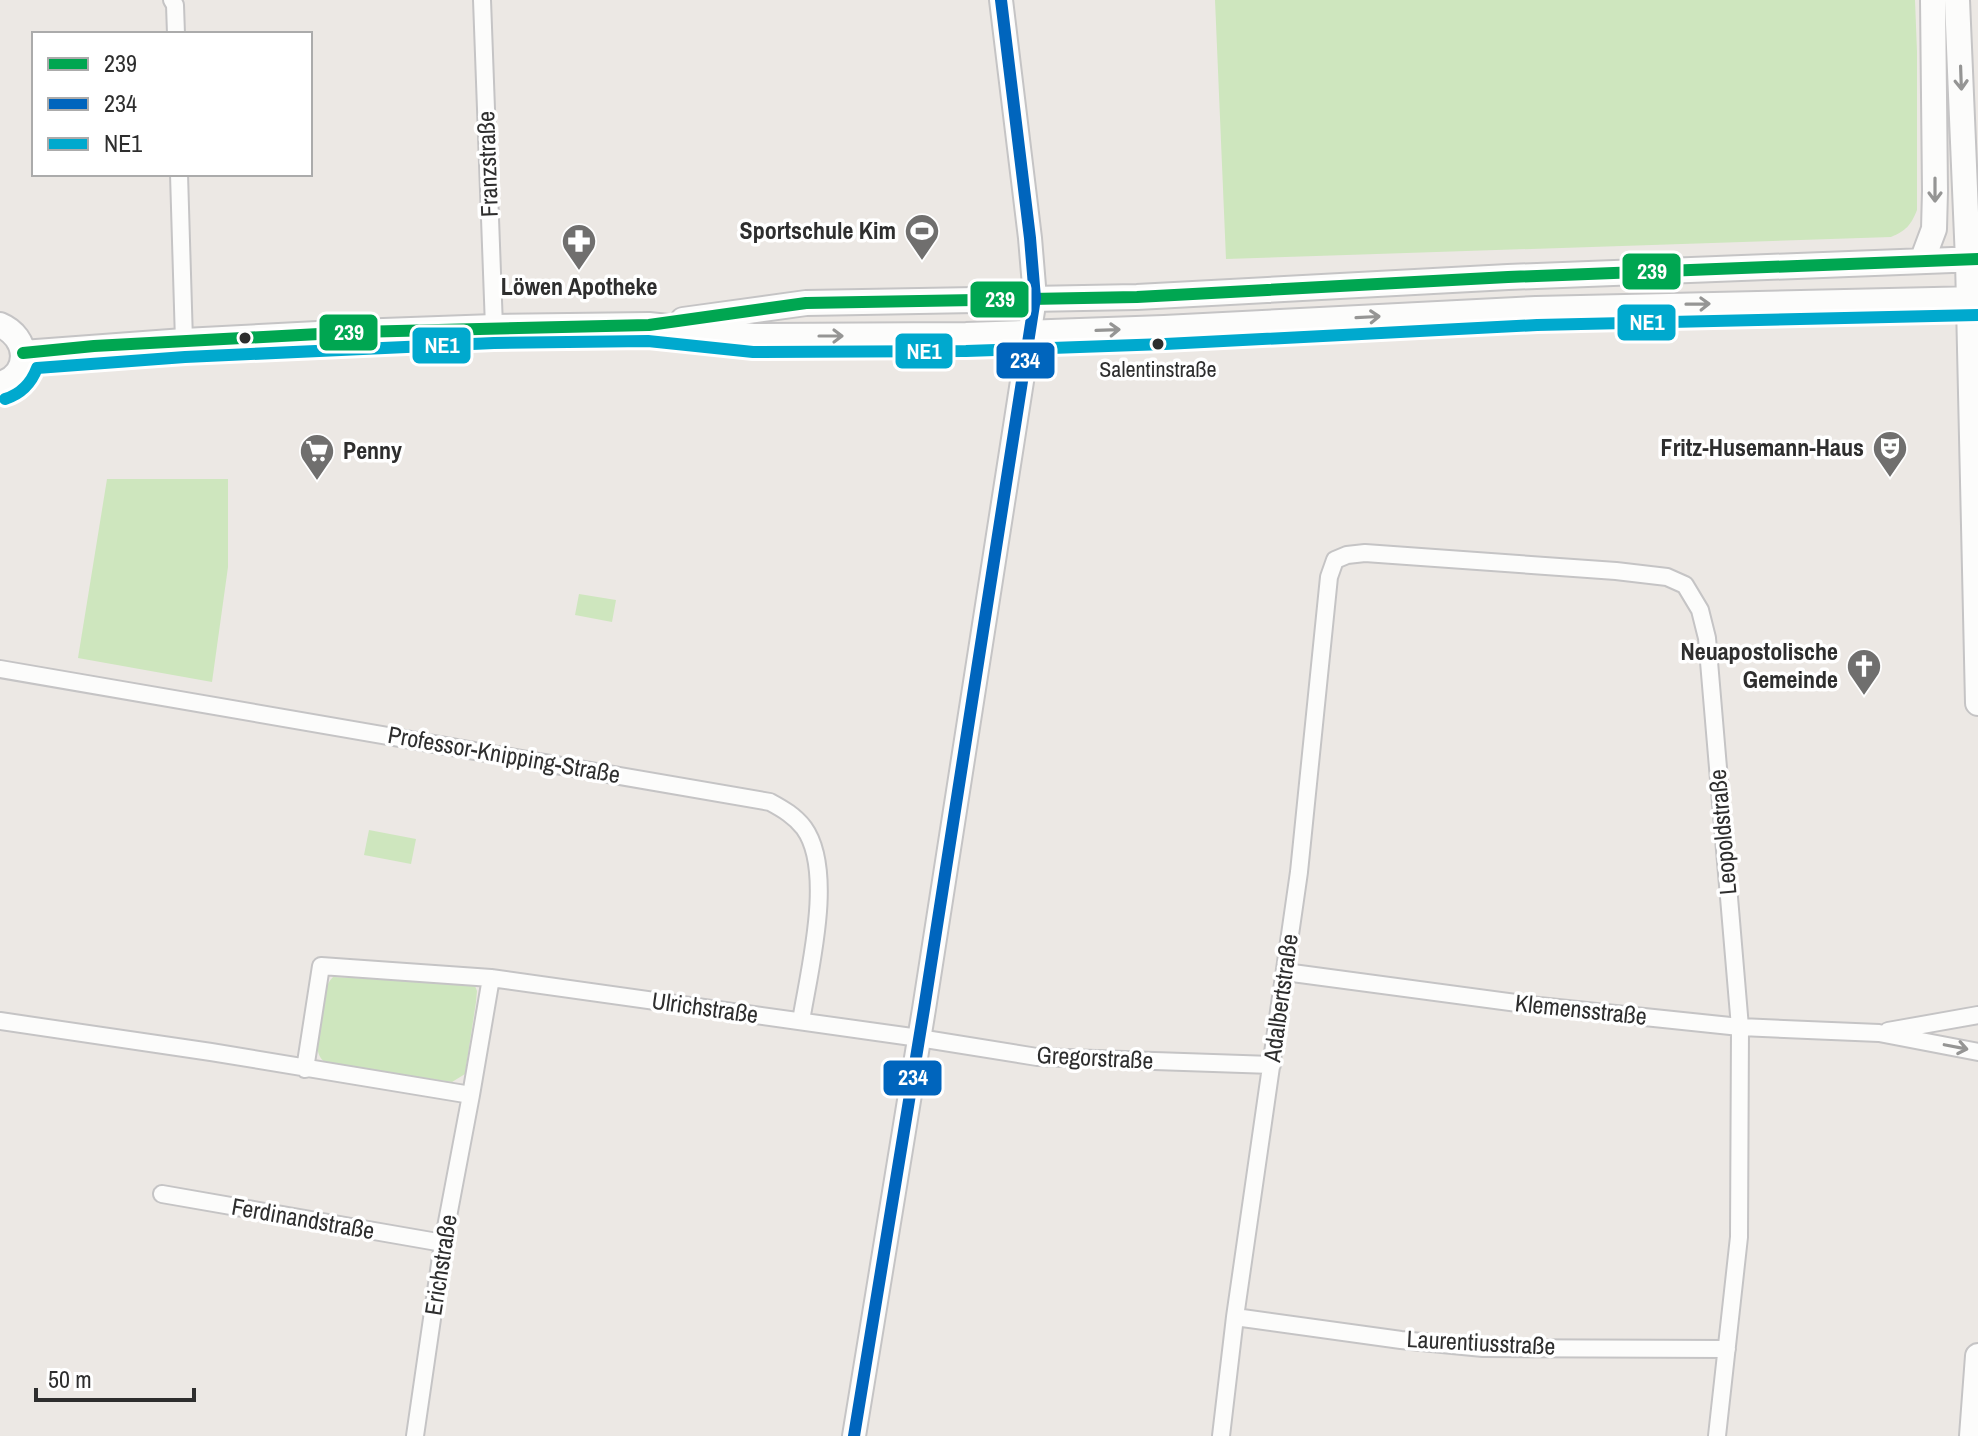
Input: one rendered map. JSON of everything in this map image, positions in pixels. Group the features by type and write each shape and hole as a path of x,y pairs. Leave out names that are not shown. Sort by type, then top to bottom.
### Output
{"main road":[{"path":"1922,261 1934,229 1933,0"},
{"path":"1957,0 1973,260 1978,703"},
{"path":"649,325 806,303 1137,297 1508,277 1973,260"},
{"path":"23,353 184,341 494,327 649,325 753,336 966,335 1536,309 1974,299"},
{"path":"0,325 16,335 23,353 19,370 0,384"},
{"path":"1972,1436 1978,1356"}],"street":[{"path":"172,0 176,32"},
{"name":"Franzstraße","path":"482,0 494,327"},
{"path":"854,1436 1035,298 1029,222 1001,0"},
{"path":"179,176 184,341"},
{"name":"Leopoldstraße","path":"1335,560 1365,553 1667,577 1685,585 1700,610 1707,638 1740,1027 1739,1237 1717,1436"},
{"name":"Adalbertstraße","path":"1221,1436 1235,1317 1299,872 1329,577 1335,560"},
{"name":"Professor-Knipping-Straße","path":"0,669 770,802 787,810 805,829 815,852 819,882 818,915 801,1021"},
{"name":"Ulrichstraße","path":"305,1069 321,966 491,978 919,1038"},
{"name":"Klemensstraße","path":"1285,972 1539,1006 1740,1027 1879,1033 1978,1052"},
{"path":"0,1021 471,1095 491,978"},
{"name":"Klemensstraße","path":"1879,1033 1978,1015"},
{"name":"Gregorstraße","path":"919,1038 1037,1057 1272,1065"},
{"name":"Erichstraße","path":"415,1436 443,1243 471,1095"},
{"name":"Ferdinandstraße","path":"162,1194 443,1243"},
{"name":"Laurentiusstraße","path":"1235,1317 1483,1348 1727,1349"}],"green space":[{"path":"1215,0 1915,0 1917,210 1907,227 1891,237 1226,259"},
{"path":"107,479 228,479 228,567 212,682 78,658"},
{"path":"579,594 616,600 612,622 575,615"},
{"path":"369,830 416,839 411,864 364,855"},
{"path":"333,977 475,986 476,1002 465,1074 452,1082 326,1063 319,1055 317,1045 325,990"}],"transit line":[{"name":"234","path":"854,1436 1035,298 1001,0"},
{"name":"239","path":"23,353 94,346 356,332 649,325 806,303 1137,297 1508,277 1978,259"},
{"name":"NE1","path":"5,399 25,388 37,368 185,357 494,343 648,341 753,352 966,351 1537,325 1978,315"}],"place":[{"name":"Sportschule Kim","path":"922,262"},
{"name":"Löwen Apotheke","path":"579,272"},
{"name":"Salentinstraße","path":"1158,344"},
{"name":"Fritz-Husemann-Haus","path":"1890,479"},
{"name":"Penny","path":"317,482"},
{"name":"Neuapostolische Gemeinde","path":"1864,697"}]}
